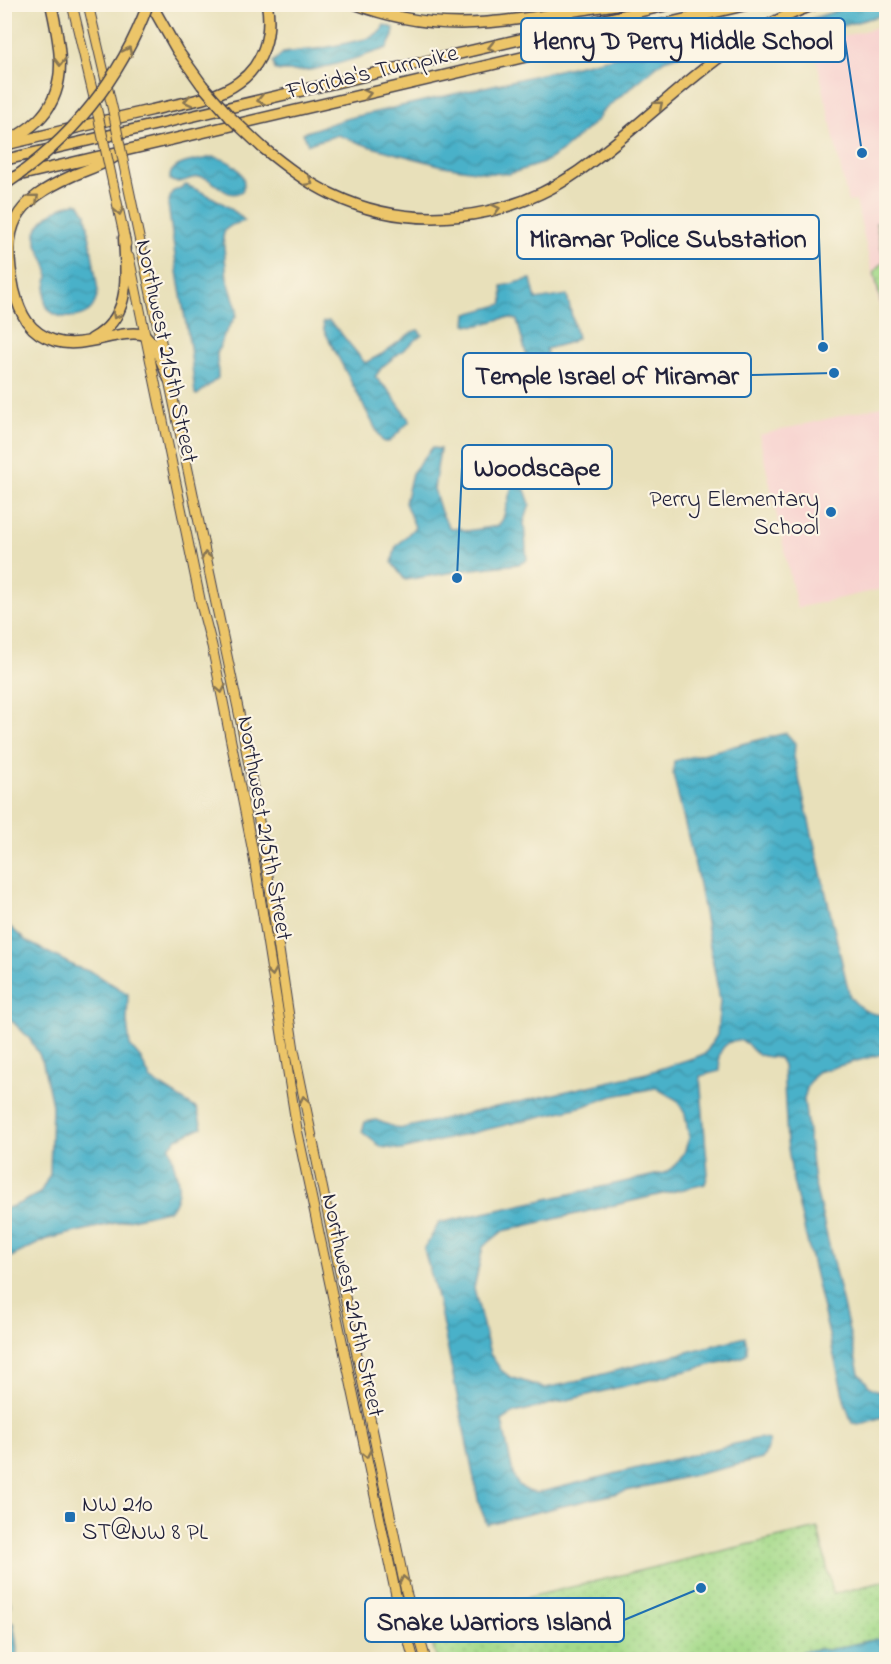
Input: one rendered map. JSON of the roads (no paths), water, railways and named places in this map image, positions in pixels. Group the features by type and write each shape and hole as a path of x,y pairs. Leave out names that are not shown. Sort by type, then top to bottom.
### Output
{"highway":[{"path":"4,144 36,122 47,110 55,95 60,77 60,57 51,4"},
{"path":"149,4 202,85 230,117 291,170 319,188 366,208 399,216 432,218 463,216 495,209 525,200 568,178 719,57 761,30 816,4"},
{"path":"4,185 44,156 99,95 123,60 149,4"},
{"path":"4,144 201,98 232,87 254,68 263,53 269,25 267,4"},
{"path":"356,5 406,18 442,22 493,22 620,4"},
{"name":"Florida's Turnpike","path":"4,160 672,4"},
{"name":"Florida's Turnpike","path":"4,179 750,4"},
{"path":"123,151 103,165 59,182 41,192 18,215 9,238 9,262 14,290 18,307 27,323 37,333 57,342 71,344 131,334 145,335 155,346 169,379"},
{"path":"87,341 108,327 122,304 126,275 124,238"}],"main road":[{"name":"Northwest 215th Street","path":"72,4 113,184 254,852 297,1129 394,1583 414,1659"},
{"name":"Northwest 215th Street","path":"88,4 113,111 243,732 264,849 294,1050 406,1592 426,1659"}],"water":[{"path":"380,5 502,5 475,9 466,15"},
{"path":"855,5 886,5 886,14 831,29 773,55 760,57 763,44 814,18"},
{"path":"384,25 394,28 387,48 317,69 275,70 273,62 283,53 324,48 370,38 381,31"},
{"path":"706,36 712,37 710,45 664,60 602,112 598,119 561,152 543,163 509,174 443,166 368,146 338,135 308,144 303,133 345,119"},
{"path":"212,157 225,160 236,168 243,179 242,191 232,194 203,177 194,177 179,182 170,180 170,174 179,165"},
{"path":"186,185 224,205 245,221 225,230 223,237 227,278 237,309 236,316 224,335 217,354 218,378 197,395 195,394 168,204 172,192"},
{"path":"80,204 86,214 98,291 89,311 78,316 66,317 55,314 45,303 48,271 37,245 36,234 38,227 48,216 62,207"},
{"path":"531,279 536,300 567,295 577,338 546,349 556,395 545,398 537,395 517,320 504,318 479,325 466,324 467,314 503,304 502,286"},
{"path":"329,321 365,363 382,354 412,332 418,330 422,335 382,367 375,377 390,392 410,421 389,442 381,439 324,330 323,322"},
{"path":"432,448 440,449 434,489 441,512 450,529 459,528 467,531 498,526 503,519 517,467 530,504 524,523 527,560 519,564 405,580 392,563 395,548 415,527 405,503 412,473"},
{"path":"786,733 795,743 794,757 850,997 866,1011 886,1015 886,1053 817,1072 808,1085 804,1099 814,1181 859,1373 870,1387 886,1395 886,1416 861,1424 852,1423 845,1403 793,1181 787,1142 783,1065 779,1058 760,1055 746,1043 733,1041 723,1048 719,1056 720,1071 700,1076 708,1174 705,1184 503,1231 483,1247 474,1288 490,1354 501,1370 510,1377 545,1388 745,1337 747,1353 743,1357 514,1413 502,1421 514,1478 526,1490 537,1493 759,1438 769,1440 768,1449 762,1459 487,1524 479,1504 438,1301 424,1249 439,1223 664,1173 673,1168 684,1153 689,1138 685,1114 677,1100 656,1088 613,1096 584,1106 402,1150 381,1147 362,1132 365,1122 376,1120 399,1129 647,1073 705,1054 717,1035 720,1001 697,874 673,774 674,761"},
{"path":"4,911 7,924 26,941 76,967 92,972 128,994 127,1022 130,1046 141,1059 151,1080 197,1109 202,1127 178,1138 170,1146 178,1179 178,1194 170,1210 47,1239 5,1260 5,1209 40,1193 50,1174 52,1105 39,1054 29,1038 5,1014"},
{"path":"5,1584 11,1606 6,1614 8,1620 13,1623 17,1646 16,1659 5,1659"},
{"path":"875,1639 886,1641 886,1659 797,1659 803,1651 828,1650"}],"place":[{"name":"Henry D Perry Middle School","path":"862,153"},
{"name":"Miramar Police Substation","path":"823,347"},
{"name":"Temple Israel of Miramar","path":"834,373"},
{"name":"Perry Elementary School","path":"831,512"},
{"name":"Woodscape","path":"457,578"},
{"name":"NW 210 ST@NW 8 PL","path":"70,1517"},
{"name":"Snake Warriors Island","path":"701,1588"}]}
